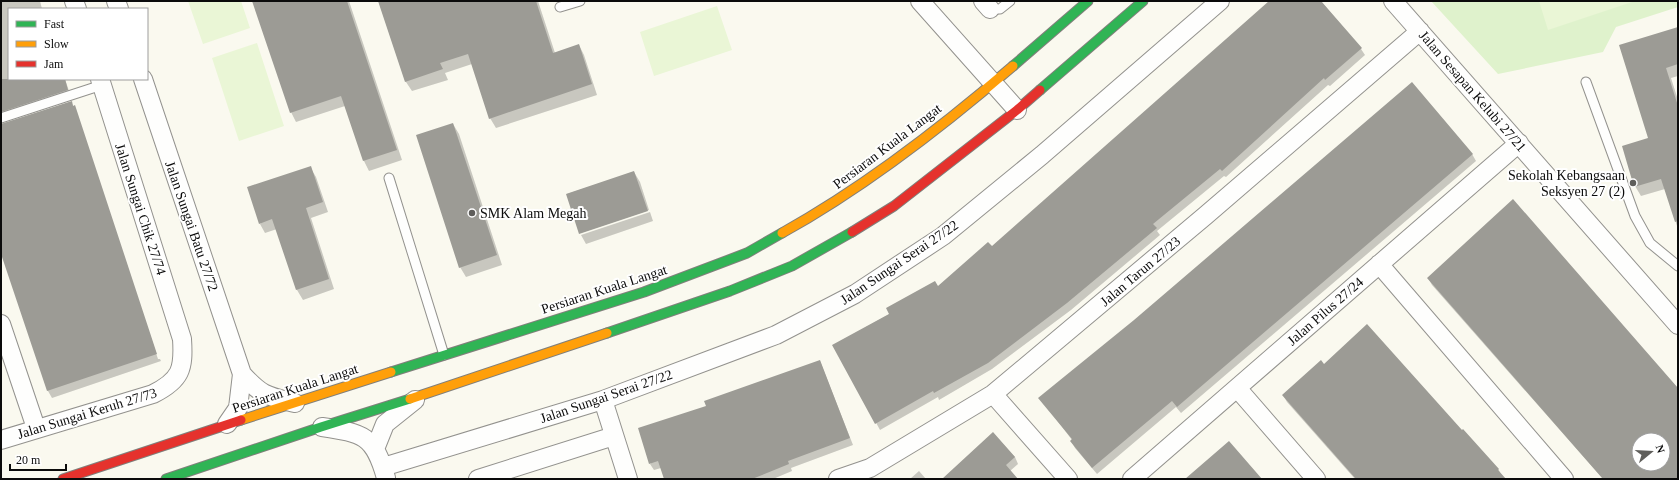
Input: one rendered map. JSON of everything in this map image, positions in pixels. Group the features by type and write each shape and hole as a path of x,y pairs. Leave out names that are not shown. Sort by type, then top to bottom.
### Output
{"main road":[{"name":"Persiaran Kuala Langat","path":"63,479 227,424 644,292 747,253 799,224 853,191 906,152 994,83 1088,1"},
{"path":"166,479 730,292 792,266 854,232 894,206 1017,110 1142,1"}],"street":[{"path":"920,1 1017,110"},
{"name":"Jalan Sungai Serai 27/22","path":"384,473 603,400 776,335 856,294 943,236 1042,155 1220,1"},
{"name":"Jalan Sesapan Kelubi 27/21","path":"1393,1 1519,142 1678,325"},
{"name":"Jalan Tarun 27/23","path":"838,479 872,473 993,394 1205,216 1420,31"},
{"name":"Jalan Sungai Batu 27/72","path":"143,80 242,374"},
{"name":"Jalan Sungai Chik 27/74","path":"101,82 182,339"},
{"name":"Jalan Pilus 27/24","path":"1132,479 1519,142"},
{"path":"1379,264 1564,479"},
{"path":"1,324 36,428"},
{"name":"Jalan Sungai Keruh 27/73","path":"1,440 36,428 153,394 168,386 178,375 183,359 182,339"},
{"path":"242,374 260,392 268,396 295,403"},
{"path":"227,424 238,408 242,374"},
{"path":"1237,388 1316,479"},
{"path":"993,394 1068,479"},
{"path":"375,449 385,424 420,396"},
{"path":"603,400 628,479"},
{"path":"321,427 354,432 363,437 375,449 384,473"},
{"path":"478,479 614,436"}],"lane":[{"path":"560,7 580,1"},
{"path":"986,5 1000,9 1010,1"},
{"path":"1,118 101,82"},
{"path":"1586,82 1635,216 1650,243 1678,266"},
{"path":"389,178 444,355"}],"green space":[{"path":"188,1 241,1 250,28 203,44"},
{"path":"1431,1 1678,1 1678,7 1616,27 1603,52 1498,74"},
{"path":"1539,1 1635,1 1548,30"},
{"path":"717,6 732,50 654,76 640,32"},
{"path":"257,43 284,126 239,141 212,58"}],"building":[{"path":"252,1 347,1 397,150 363,161 341,96 290,113"},
{"path":"378,1 536,1 553,53 579,44 592,84 489,119 468,54 440,63 443,69 405,82"},
{"path":"1269,1 1321,1 1362,48 1325,80 1324,78 1222,171 1220,169 1153,224 1157,228 1067,303 988,363 934,393 933,391 875,424 832,345 889,314 886,308 935,281 938,286 988,242 992,246"},
{"path":"1678,27 1678,64 1666,68 1678,106 1678,221 1675,222 1661,179 1634,187 1622,146 1648,138 1619,45"},
{"path":"1,79 65,80 68,90 1,112"},
{"path":"1412,82 1473,154 1177,407 1172,401 1092,468 1070,441 1072,439 1038,398 1134,320"},
{"path":"72,101 73,106 75,105 157,354 47,391 1,254 1,124"},
{"path":"453,123 497,255 459,268 416,135"},
{"path":"311,166 323,202 306,208 329,279 296,290 272,219 259,224 247,187"},
{"path":"634,171 648,211 579,234 566,194"},
{"path":"1513,199 1678,388 1678,479 1603,479 1427,278"},
{"path":"1367,324 1499,469 1498,470 1506,479 1356,479 1282,395 1321,360 1324,364"},
{"path":"820,360 850,438 788,461 789,464 752,479 664,479 658,461 649,464 638,428 706,406 704,401"},
{"path":"993,432 1015,457 1006,465 1018,479 942,479"},
{"path":"1229,441 1262,479 1185,479"}],"traffic: fast":[{"path":"1013,66 1088,1"},
{"path":"1040,90 1143,1"},
{"path":"607,333 730,291 792,266 852,232"},
{"path":"391,372 644,292 747,253 782,233"},
{"path":"166,479 410,399"}],"traffic: slow":[{"path":"782,233 843,196 902,156 1013,66"},
{"path":"410,399 607,333"},
{"path":"241,420 391,372"}],"traffic: jam":[{"path":"852,232 894,206 1017,110 1040,90"},
{"path":"63,479 241,420"}],"place":[{"name":"Sekolah Kebangsaan Seksyen 27 (2)","path":"1633,183"},
{"name":"SMK Alam Megah","path":"472,213"}]}
